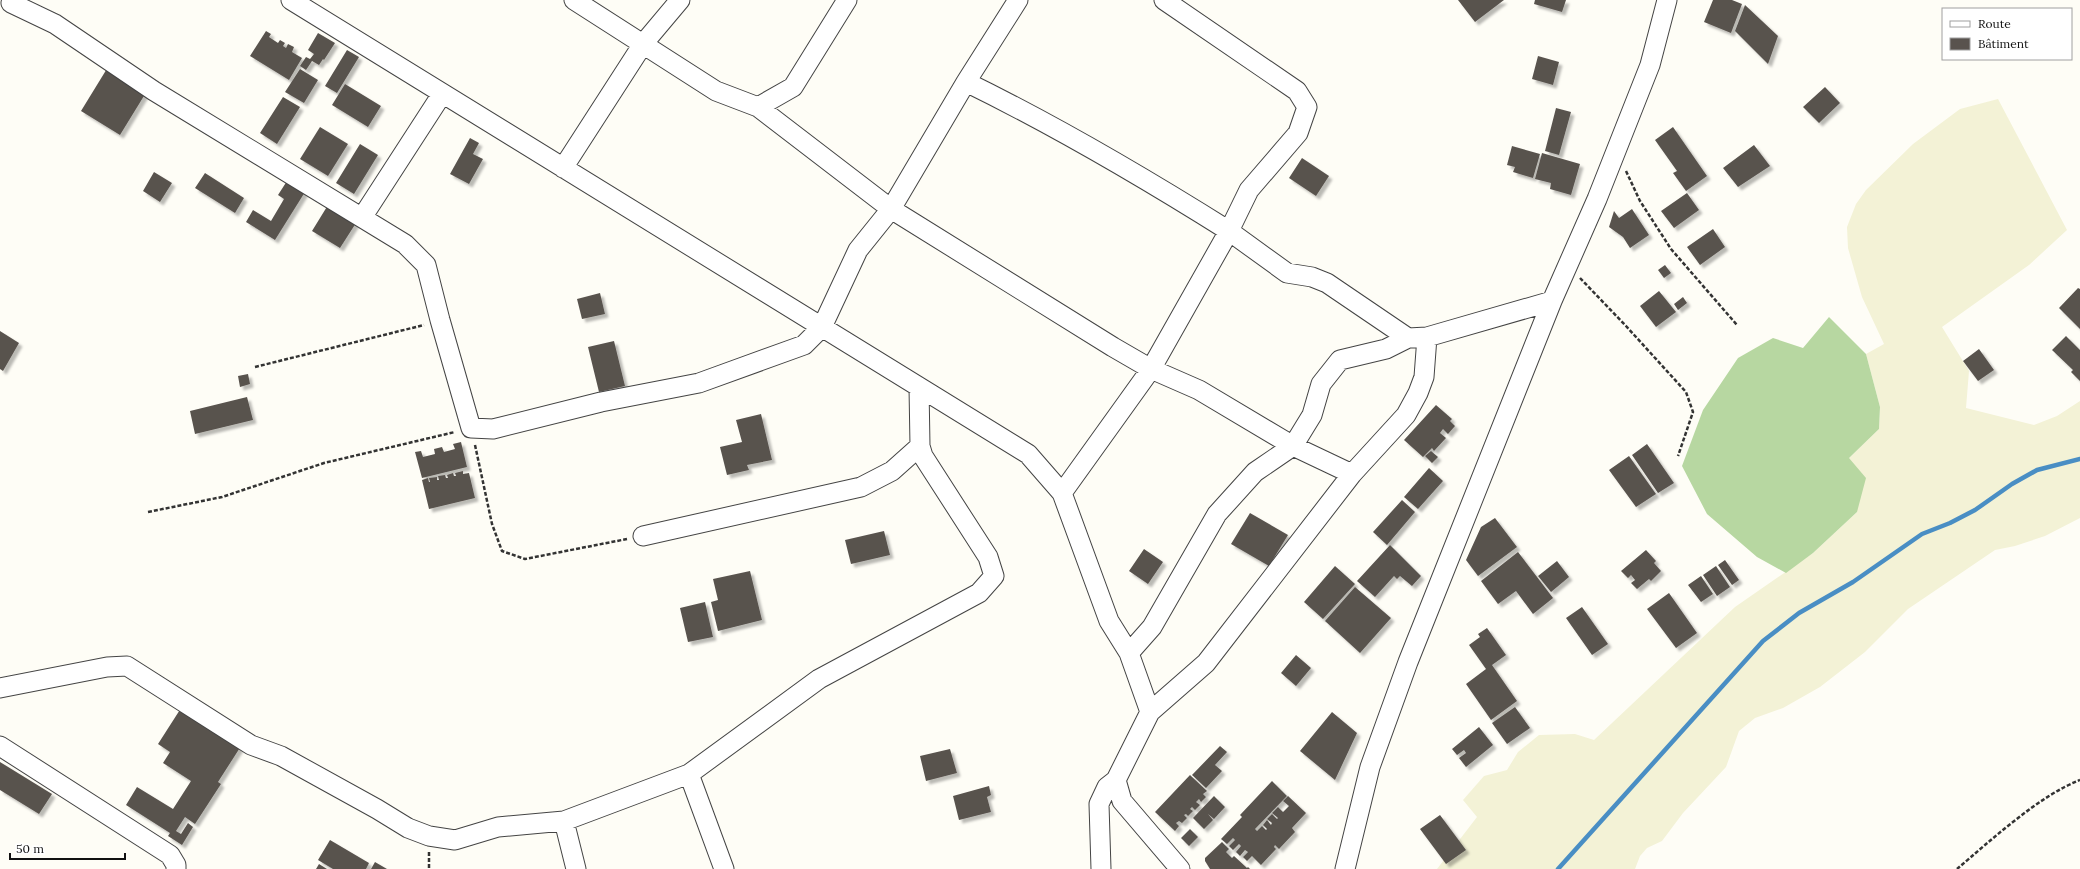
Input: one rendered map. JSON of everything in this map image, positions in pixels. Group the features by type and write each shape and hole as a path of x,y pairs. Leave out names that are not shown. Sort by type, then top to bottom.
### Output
{"street":[{"path":"291,0 1028,454 1062,494 1109,621 1129,653 1150,712"},
{"path":"574,0 716,92 758,107 891,209 1151,369 1199,390 1293,446 1352,474"},
{"path":"563,168 643,44 680,0"},
{"path":"758,107 793,86 847,0"},
{"path":"8,3 55,24 154,91 362,216 405,244 426,265 471,428 493,429 602,402 698,383 804,345 822,327 858,250 891,209 966,82 1018,0"},
{"path":"1062,494 1151,369 1229,231 1249,190 1298,133 1307,108 1297,91 1164,0"},
{"path":"1345,869 1370,767 1408,662 1552,301 1568,267 1650,65 1667,0"},
{"path":"966,82 1032,114 1174,197 1229,231 1287,273 1312,277 1327,283 1408,338"},
{"path":"362,216 442,94"},
{"path":"1129,653 1152,628 1217,514 1255,472 1293,446 1312,415 1321,384 1340,360 1386,348 1408,338 1427,337 1552,301"},
{"path":"1101,869 1099,804 1107,787 1116,780 1150,712 1206,663 1352,474 1406,415 1418,393 1424,377 1427,337"},
{"path":"0,688 107,667 127,666 251,746 281,756 377,809 408,828 429,836 455,840 498,827 564,821 689,774 819,679 979,593 994,576 988,557 923,456 920,446 919,387"},
{"path":"643,536 861,487 892,471 920,446"},
{"path":"0,746 170,855 176,865 176,869"},
{"path":"689,774 724,869"},
{"path":"1116,780 1122,801 1180,869"},
{"path":"564,821 576,869"}],"path":[{"path":"1616,149 1640,201 1671,249 1738,325"},
{"path":"1568,267 1626,326 1686,392 1692,412 1678,456"},
{"path":"255,367 440,320"},
{"path":"148,512 222,498 324,463 471,428 492,524 502,551 525,559 643,536"},
{"path":"1957,869 2043,801 2068,785 2080,780"}],"green space":[{"path":"1998,99 2067,230 2029,265 1942,327 1969,371 1966,408 2034,425 2057,416 2080,401 2080,518 2045,536 2015,546 1995,550 1908,609 1865,652 1820,687 1783,708 1755,718 1739,731 1726,767 1683,813 1662,841 1647,848 1640,856 1635,869 1437,869 1477,817 1463,800 1484,776 1507,770 1518,752 1539,735 1575,734 1594,740 1735,607 1813,553 1857,512 1849,458 1879,429 1880,407 1866,354 1884,344 1862,297 1848,248 1847,227 1856,204 1866,190 1913,144 1960,109"},
{"path":"1829,317 1866,354 1880,407 1879,429 1849,458 1866,478 1857,512 1813,553 1786,573 1757,557 1707,514 1682,466 1703,410 1738,358 1773,338 1803,348"}],"building":[{"path":"1458,0 1504,0 1475,22"},
{"path":"1535,0 1566,0 1562,12 1534,4"},
{"path":"1713,0 1732,0 1742,4 1731,33 1704,22"},
{"path":"1745,5 1778,36 1768,64 1735,31"},
{"path":"266,31 271,34 269,37 278,43 280,40 285,43 283,46 286,48 288,44 294,47 292,52 302,58 289,80 250,56"},
{"path":"318,33 335,43 319,65 312,61 306,70 300,66 306,57 310,59 314,54 308,50"},
{"path":"347,50 359,57 337,93 325,86"},
{"path":"1538,56 1559,62 1553,85 1532,79"},
{"path":"108,67 147,91 120,135 81,111"},
{"path":"300,69 318,80 304,103 285,92"},
{"path":"345,84 381,106 368,127 332,105"},
{"path":"1825,87 1840,103 1819,123 1803,107"},
{"path":"283,97 300,107 277,144 260,133"},
{"path":"1556,108 1571,112 1559,155 1545,151"},
{"path":"320,127 348,144 328,176 300,159"},
{"path":"1673,127 1707,176 1686,191 1673,173 1677,171 1655,140"},
{"path":"470,138 479,143 473,154 483,159 469,184 450,174"},
{"path":"360,144 378,155 354,194 336,183"},
{"path":"1754,145 1770,166 1738,187 1723,168"},
{"path":"1512,146 1540,154 1533,178 1513,172 1515,167 1507,165"},
{"path":"1542,153 1580,164 1571,195 1550,189 1551,183 1535,179"},
{"path":"1302,158 1329,176 1316,196 1289,178"},
{"path":"154,172 172,183 160,202 143,191"},
{"path":"205,173 244,198 235,213 195,188"},
{"path":"287,181 305,192 275,240 246,222 253,210 271,221 284,199 278,195"},
{"path":"1687,193 1699,210 1674,228 1661,211"},
{"path":"328,205 356,223 340,248 312,231"},
{"path":"1632,209 1649,235 1630,248 1623,237 1609,227 1614,211 1619,218"},
{"path":"1713,229 1725,247 1700,265 1687,247"},
{"path":"1665,265 1671,273 1664,278 1658,270"},
{"path":"2078,288 2080,289 2080,329 2059,308"},
{"path":"1659,291 1676,312 1656,327 1640,306"},
{"path":"600,293 605,314 582,319 577,299"},
{"path":"1683,297 1687,303 1678,310 1674,304"},
{"path":"0,331 19,343 3,371 0,369"},
{"path":"2066,336 2080,350 2080,381 2071,372 2073,370 2052,350"},
{"path":"614,341 625,386 599,392 588,347"},
{"path":"1979,349 1994,370 1978,381 1963,361"},
{"path":"248,374 250,384 240,387 238,376"},
{"path":"247,397 253,420 195,434 190,411"},
{"path":"1436,405 1452,419 1450,421 1455,426 1448,434 1443,429 1440,433 1446,438 1434,451 1432,448 1423,457 1404,440"},
{"path":"761,414 772,460 747,465 749,470 727,475 720,447 742,442 736,420"},
{"path":"461,442 467,467 422,478 415,452 421,451 423,457 435,454 434,449 442,447 444,452 455,449 453,444"},
{"path":"1647,444 1674,483 1658,493 1632,455"},
{"path":"1431,451 1438,457 1432,463 1425,456"},
{"path":"1629,456 1656,494 1636,507 1609,470"},
{"path":"1429,468 1443,481 1418,509 1404,497"},
{"path":"463,471 463,474 469,473 475,498 429,509 422,480 428,478 430,482 429,478 437,477 437,480 439,480 438,476 445,475 446,478 448,478 447,475 453,473 454,476 456,476 455,473"},
{"path":"1402,500 1415,512 1387,545 1373,532"},
{"path":"1250,513 1288,535 1269,566 1231,544"},
{"path":"1495,518 1517,547 1478,576 1466,560 1481,527"},
{"path":"884,531 890,555 851,564 845,540"},
{"path":"1390,545 1421,576 1412,586 1400,576 1397,579 1394,576 1375,597 1357,581"},
{"path":"1144,549 1163,562 1148,584 1129,571"},
{"path":"1646,550 1656,561 1654,563 1661,571 1651,581 1649,579 1637,589 1631,583 1635,580 1631,575 1628,578 1621,571"},
{"path":"1518,552 1553,598 1533,614 1516,591 1498,604 1481,581"},
{"path":"1725,560 1739,580 1732,585 1718,565"},
{"path":"1557,561 1569,577 1551,592 1538,576"},
{"path":"1335,566 1355,584 1323,619 1304,602"},
{"path":"1716,566 1730,587 1717,596 1703,575"},
{"path":"750,571 762,620 718,631 711,602 718,600 713,579"},
{"path":"1701,576 1713,594 1701,602 1688,585"},
{"path":"1355,587 1391,618 1360,653 1325,621"},
{"path":"1669,593 1697,633 1676,648 1647,609"},
{"path":"705,602 713,637 688,642 680,608"},
{"path":"1582,607 1608,644 1592,655 1566,618"},
{"path":"1487,628 1506,655 1492,665 1517,701 1491,720 1466,684 1486,669 1469,645 1480,637 1478,634"},
{"path":"1296,655 1311,668 1296,686 1281,673"},
{"path":"183,705 243,743 218,782 221,784 195,824 185,817 176,831 181,834 188,823 193,827 182,845 168,836 170,833 126,805 137,787 173,809 191,781 163,763 170,752 158,744"},
{"path":"1515,707 1530,728 1507,744 1492,723"},
{"path":"1332,712 1357,733 1335,780 1300,751"},
{"path":"1479,727 1493,745 1466,767 1459,758 1466,753 1464,750 1457,755 1452,749"},
{"path":"1220,746 1227,752 1215,765 1222,771 1206,788 1192,775"},
{"path":"950,749 957,773 926,781 920,756"},
{"path":"0,762 52,794 39,814 0,790"},
{"path":"1190,775 1207,791 1203,794 1206,797 1201,802 1199,799 1196,802 1200,805 1195,810 1192,807 1190,809 1193,811 1188,816 1186,814 1184,815 1187,818 1182,823 1179,821 1176,823 1179,826 1175,831 1155,812"},
{"path":"1272,781 1287,796 1255,829 1257,831 1262,826 1266,830 1267,829 1263,825 1267,820 1271,825 1272,823 1267,819 1272,814 1277,819 1278,818 1272,813 1278,807 1283,812 1289,806 1283,801 1288,796 1306,813 1292,828 1295,832 1279,849 1275,845 1274,847 1276,849 1261,865 1252,856 1247,861 1243,857 1248,852 1245,850 1240,856 1236,852 1241,846 1239,844 1233,850 1229,846 1235,840 1233,838 1227,844 1221,839 1242,817 1240,815"},
{"path":"989,786 991,795 987,797 991,812 959,820 953,796"},
{"path":"1214,796 1225,807 1214,819 1208,814 1213,820 1204,829 1193,818"},
{"path":"1440,815 1466,850 1446,864 1420,829"},
{"path":"1190,829 1198,837 1189,846 1181,838"},
{"path":"330,840 369,863 366,869 333,869 318,860"},
{"path":"1222,842 1229,849 1226,852 1232,858 1234,856 1250,869 1210,869 1205,861 1205,858"},
{"path":"375,862 387,869 371,869"},
{"path":"319,864 327,869 316,869"}],"waterway":[{"path":"1558,869 1763,641 1799,613 1853,582 1922,534 1950,523 1975,510 2012,484 2037,470 2080,459"}]}
